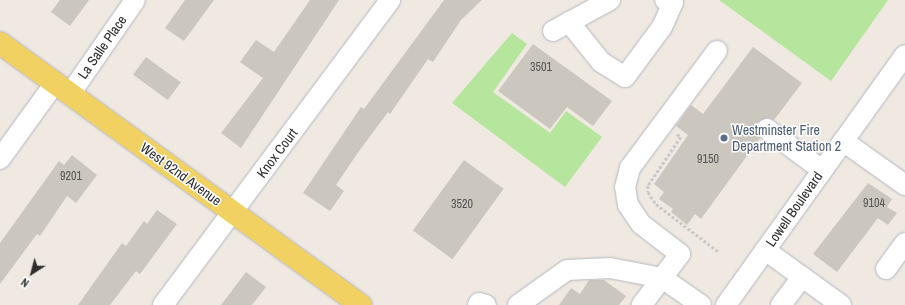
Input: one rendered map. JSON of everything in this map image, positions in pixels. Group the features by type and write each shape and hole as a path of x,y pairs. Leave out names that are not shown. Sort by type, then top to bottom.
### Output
{"main road":[{"name":"West 92nd Avenue","path":"0,43 234,211 361,305"}],"street":[{"name":"La Salle Place","path":"0,159 62,88 135,0"},
{"name":"Knox Court","path":"163,305 390,0"},
{"path":"610,0 561,26 601,62 625,77 662,27 673,2 665,0"},
{"path":"642,305 680,254 641,224 628,205 625,186 630,168 717,52"},
{"name":"Lowell Boulevard","path":"726,305 905,55"},
{"path":"767,129 822,170"},
{"path":"843,141 905,185"},
{"path":"886,269 905,243"},
{"path":"765,250 841,305"},
{"path":"518,305 567,270 610,268 662,278 701,305"},
{"path":"781,305 802,277"},
{"path":"478,305 479,303 486,305"}],"path":[{"path":"674,132 681,136 648,186 648,192 656,204 719,252"}],"green space":[{"path":"719,0 888,0 831,81"},
{"path":"512,33 527,44 493,92 550,133 566,111 602,137 565,187 452,103"}],"building":[{"path":"60,0 89,0 70,26 51,12"},
{"path":"185,0 214,0 184,41 165,28"},
{"path":"310,0 339,0 241,148 221,133 263,78 240,62 256,40 274,52"},
{"path":"444,0 482,0 461,20 433,62 428,59 390,114 388,112 357,154 336,185 344,191 330,211 303,193 361,107 364,109"},
{"path":"533,44 612,101 593,126 567,107 550,129 498,91"},
{"path":"753,47 802,83 774,120 768,118 758,122 756,128 760,138 701,219 695,214 687,225 671,212 673,209 659,199 664,192 654,184 688,135 676,126 691,105 703,114"},
{"path":"146,57 181,82 168,100 133,75"},
{"path":"72,155 97,175 76,203 67,196 40,236 37,234 0,284 0,243 59,161 64,165"},
{"path":"464,160 504,189 453,259 413,230"},
{"path":"868,183 892,199 887,207 897,213 888,225 878,218 837,272 813,254"},
{"path":"157,210 177,224 140,274 136,271 110,305 78,305 122,243 126,246 144,221 147,224"},
{"path":"246,272 266,287 252,305 221,305"},
{"path":"589,280 604,280 626,296 619,305 559,305 571,288 580,294"}],"place":[{"name":"Westminster Fire Department Station 2","path":"724,138"}]}
